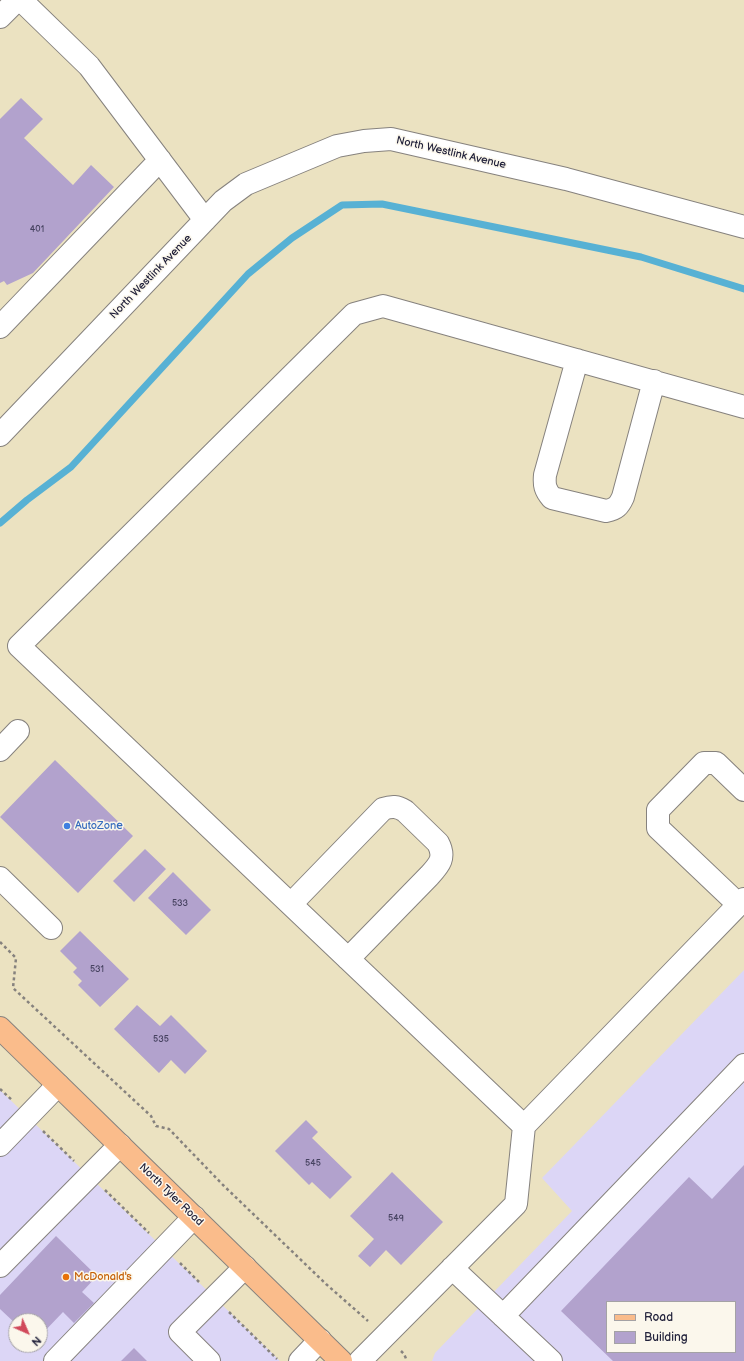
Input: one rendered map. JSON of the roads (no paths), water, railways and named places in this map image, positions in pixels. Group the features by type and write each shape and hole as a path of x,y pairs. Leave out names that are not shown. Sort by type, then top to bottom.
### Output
{"main road":[{"name":"North Tyler Road","path":"0,1028 342,1361"}],"street":[{"path":"0,17 17,0"},
{"path":"21,0 89,66 205,220"},
{"name":"North Westlink Avenue","path":"0,435 223,201 246,184 337,146 364,141 392,139 566,179 744,228"},
{"path":"0,327 160,160"},
{"path":"524,1126 291,904 10,647 354,314 384,306 744,407"},
{"path":"577,360 545,475 544,486 552,498 606,511 613,510 618,506 623,497 654,381"},
{"path":"0,750 18,731"},
{"path":"360,1361 516,1204 524,1126 741,902 658,828 658,810 704,763 716,763 744,790"},
{"path":"291,904 383,809 398,807 438,843 441,849 442,859 439,865 348,958"},
{"path":"0,878 52,928"},
{"path":"503,1316 744,1065"},
{"path":"0,1145 58,1085"},
{"path":"0,1266 120,1145"},
{"path":"55,1361 194,1218"},
{"path":"209,1361 180,1332 245,1267"},
{"path":"452,1268 551,1361"},
{"path":"300,1361 320,1340"}],"waterway":[{"path":"0,523 27,500 71,467 248,274 292,238 342,205 382,204 641,257 744,289"}],"place":[{"name":"AutoZone","path":"67,826"},
{"name":"McDonald's","path":"66,1277"}]}
